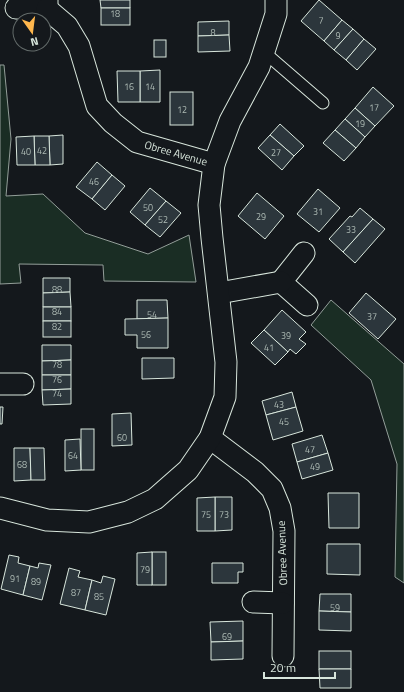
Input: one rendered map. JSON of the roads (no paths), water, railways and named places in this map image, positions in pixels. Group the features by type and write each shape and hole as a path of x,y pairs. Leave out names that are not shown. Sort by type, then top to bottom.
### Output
{"street":[{"name":"Obree Avenue","path":"0,508 48,520 89,522 128,512 155,499 188,470 210,438 225,397 226,362 209,205 214,164 230,121 259,67 276,14 276,0"},
{"name":"Obree Avenue","path":"16,8 47,4 67,26 79,46 97,106 114,123 137,142 214,164"},
{"path":"219,293 281,282 304,253"},
{"path":"281,282 307,305"},
{"path":"0,384 23,384"},
{"name":"Obree Avenue","path":"210,438 255,472 272,489 280,508 284,531 283,656"},
{"path":"252,602 283,603"}],"lane":[{"path":"264,52 323,103"}]}
